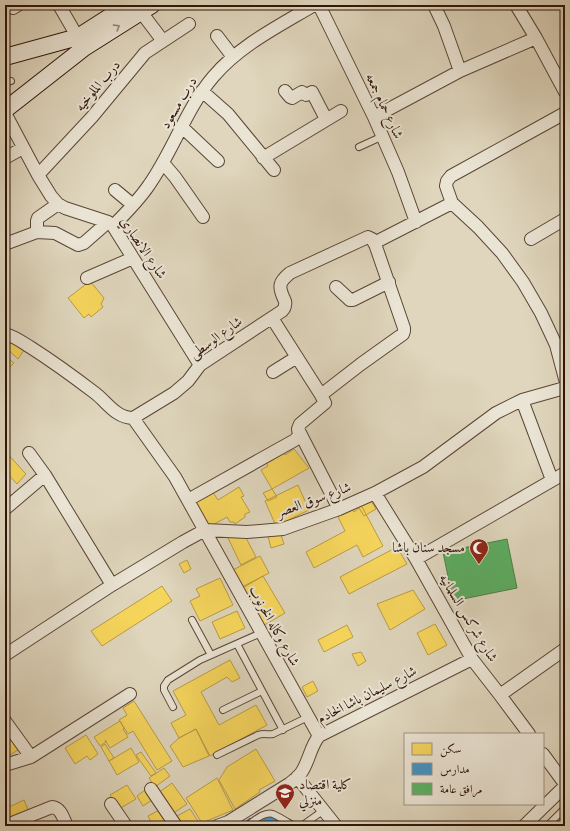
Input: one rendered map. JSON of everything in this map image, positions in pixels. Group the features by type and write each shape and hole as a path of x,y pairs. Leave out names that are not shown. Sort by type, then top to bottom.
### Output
{"street":[{"path":"59,5 81,42"},
{"name":"درب مسعود","path":"38,232 55,233 80,245 111,224 133,205 149,185 163,163 202,91 214,76 233,57 256,39 314,5"},
{"name":"شارع حمام جمعه","path":"319,5 383,136 416,222"},
{"path":"434,5 444,26 460,71"},
{"path":"516,5 536,38 565,92"},
{"path":"5,111 81,42 141,7 163,41"},
{"name":"درب الملوخيه","path":"38,175 92,117 145,53 189,24"},
{"path":"217,36 233,57"},
{"path":"374,117 460,71 536,38"},
{"path":"5,57 81,42"},
{"path":"202,91 228,114 274,170"},
{"path":"285,91 292,98 302,92 306,95 312,92 326,120"},
{"name":"شارع الانصاري","path":"5,111 23,148 51,196 58,204 72,211 111,224 200,365"},
{"path":"263,158 341,111"},
{"path":"565,113 451,176 447,181 446,186 452,203 478,227 502,253 519,276 561,343 565,379"},
{"path":"182,127 218,161"},
{"path":"5,158 23,148"},
{"path":"163,163 175,177 203,217"},
{"path":"115,190 133,205"},
{"path":"321,395 404,332 404,328 388,282 371,240 416,222 452,203"},
{"path":"5,244 38,232 38,218 58,204"},
{"path":"531,239 565,219"},
{"name":"شارع الوسطى","path":"133,418 174,393 188,381 200,365 282,311 285,306 280,290 283,278 290,273 371,240"},
{"path":"87,278 133,258"},
{"path":"336,287 350,300 353,300 388,282"},
{"path":"188,500 295,440 299,435 298,429 300,424 325,402 272,318"},
{"path":"5,334 48,358 97,394 122,416 133,418"},
{"path":"273,372 297,357"},
{"name":"شارع سوق العصر","path":"204,530 247,532 283,529 339,509 375,493 423,467 496,413 522,400 561,389 565,386"},
{"path":"522,400 552,480"},
{"name":"شارع وكاله الخرنوب","path":"133,418 175,477 319,736"},
{"path":"298,429 339,509"},
{"path":"29,453 45,475 112,584"},
{"path":"416,559 565,473"},
{"path":"6,507 45,475"},
{"name":"شارع شركس السلمانيه","path":"375,493 416,559 472,659 528,733"},
{"path":"5,655 112,584 204,530"},
{"path":"500,695 565,649"},
{"name":"شارع سليمان باشا الخادم","path":"217,826 228,822 289,784 297,777 305,766 313,745 319,736 472,659"},
{"path":"5,765 31,757 130,694"},
{"path":"5,721 31,757"},
{"path":"524,826 565,785 544,755"},
{"path":"297,777 336,826"},
{"path":"151,789 176,826"},
{"path":"111,804 126,826"},
{"path":"7,823 52,807 56,807 59,809 67,826"}],"lane":[{"path":"359,147 383,136"},
{"path":"192,620 211,655"},
{"path":"173,707 164,690 165,683 168,680 211,655 261,633"},
{"path":"236,644 283,730"},
{"path":"223,710 262,692"},
{"path":"217,756 262,733 270,735 308,717"},
{"path":"259,802 267,814"},
{"path":"247,826 263,815 271,813 292,825 304,825 321,807"},
{"path":"547,826 565,808"}],"building: سكن":[{"path":"90,281 104,298 101,304 103,307 91,317 89,314 84,318 68,298"},
{"path":"7,339 24,350 18,359 5,347 5,342"},
{"path":"5,356 14,363 5,372"},
{"path":"282,449 285,455 294,449 309,468 272,489 261,470 268,466 265,460"},
{"path":"5,451 26,474 17,484 5,471"},
{"path":"298,485 309,510 276,526 265,501"},
{"path":"239,487 244,496 241,497 250,512 245,514 245,517 235,524 234,522 230,522 227,517 209,527 194,502 212,491 218,500"},
{"path":"272,489 277,497 268,501 263,493"},
{"path":"368,496 376,509 364,516 359,508 354,512 350,506"},
{"path":"361,505 383,546 363,557 357,545 314,568 306,552 345,531 338,517"},
{"path":"280,532 284,544 271,548 268,536"},
{"path":"236,534 244,534 256,557 241,565 228,538"},
{"path":"397,547 407,564 349,594 340,577"},
{"path":"260,556 269,573 240,588 231,571"},
{"path":"187,560 191,569 184,573 179,564"},
{"path":"263,576 285,613 261,627 239,590"},
{"path":"220,578 233,605 200,621 190,601 200,596 196,589"},
{"path":"162,586 172,601 102,646 91,631"},
{"path":"413,590 425,609 390,630 377,604"},
{"path":"237,611 245,628 220,639 212,622"},
{"path":"435,624 447,645 428,655 417,633"},
{"path":"347,625 353,637 324,652 318,640"},
{"path":"361,652 366,661 358,666 352,654"},
{"path":"230,660 240,678 232,682 227,677 201,692 219,725 256,705 267,725 210,756 196,729 179,738 171,723 186,715 173,691"},
{"path":"313,681 318,691 307,697 302,687"},
{"path":"134,701 172,761 157,770 133,731 128,734 119,720 127,715 123,708"},
{"path":"120,721 128,737 110,748 105,740 106,742 100,746 94,737"},
{"path":"196,729 209,756 183,767 170,746 179,738"},
{"path":"8,735 18,750 5,758 5,737"},
{"path":"86,735 98,754 90,760 87,756 75,764 65,748"},
{"path":"105,744 114,758 109,761 101,747"},
{"path":"131,748 139,762 117,775 109,761"},
{"path":"256,749 275,781 259,790 260,792 235,809 219,780 227,767"},
{"path":"141,752 156,773 151,776 136,755"},
{"path":"164,768 170,776 155,787 149,778"},
{"path":"217,778 233,810 202,823 186,798"},
{"path":"172,783 187,804 172,814 158,793"},
{"path":"127,785 136,799 119,809 110,795"},
{"path":"148,788 155,798 143,806 137,796"},
{"path":"24,800 29,812 9,821 5,809"},
{"path":"163,808 173,826 153,826 148,816"},
{"path":"190,809 201,826 183,826 177,816"},
{"path":"565,815 565,826 554,826"}],"building: مدارس":[{"path":"271,814 281,826 256,826"},
{"path":"250,818 256,826 240,826"}],"building: مرافق عامة":[{"name":"مسجد سنان باشا","path":"507,539 517,588 453,601 443,552"}],"place":[{"name":"مسجد سنان باشا","path":"479,565"},
{"name":"كلية اقتصاد منزلي","path":"285,810"}]}
